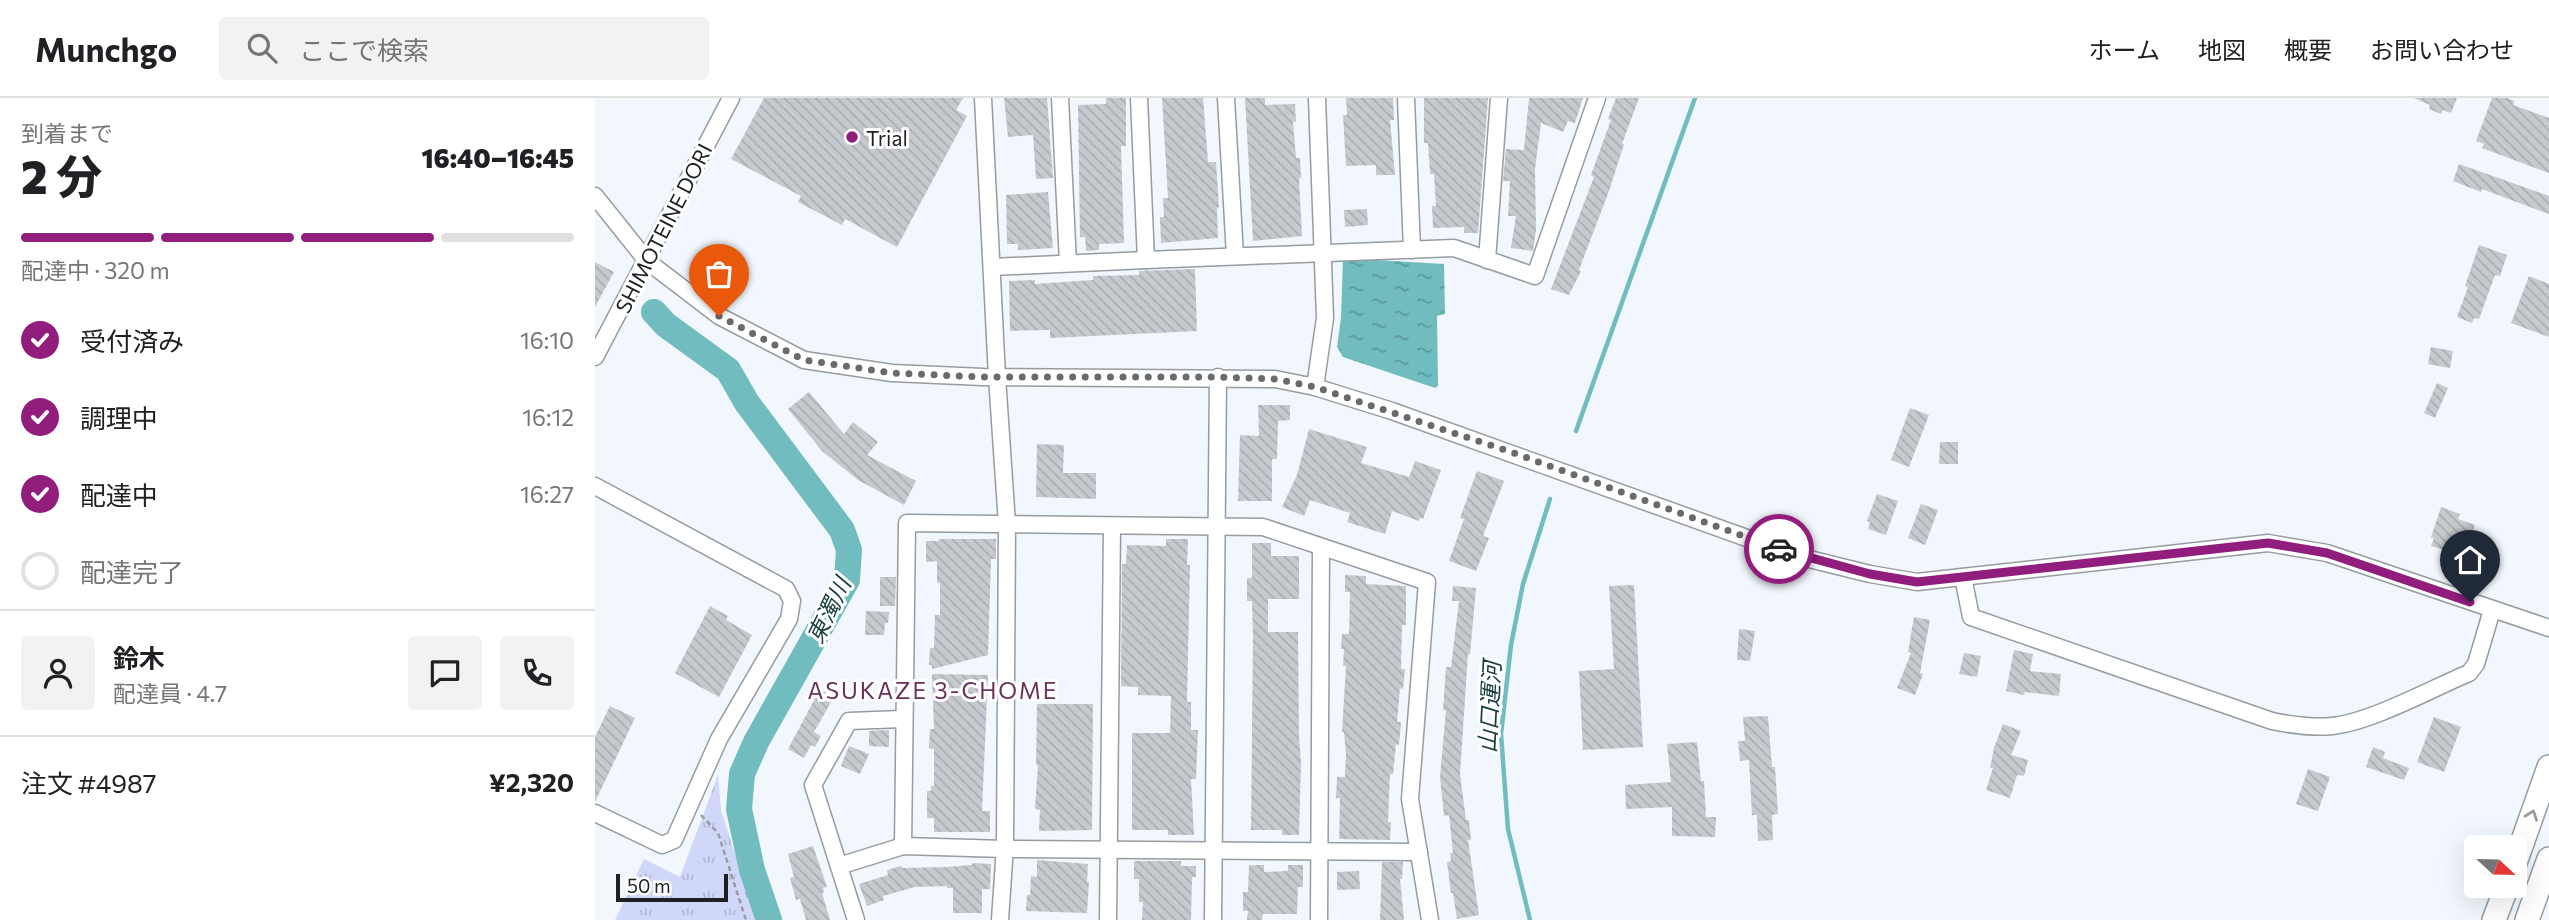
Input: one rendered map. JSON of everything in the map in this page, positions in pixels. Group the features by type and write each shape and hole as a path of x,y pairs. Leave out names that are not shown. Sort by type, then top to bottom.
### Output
{"highway":[{"path":"2525,835 2549,767"},
{"path":"2528,920 2549,859"},
{"path":"2494,920 2502,898"}],"street":[{"name":"SHIMOTEINE DORI","path":"595,357 647,261 664,221 731,98"},
{"path":"983,98 1007,524 1005,849 1000,920"},
{"path":"1060,98 1068,263"},
{"path":"1139,98 1146,260"},
{"path":"1226,98 1235,256"},
{"path":"1315,387 1325,318 1325,253 1317,98"},
{"path":"1406,98 1412,250"},
{"path":"1487,260 1499,98"},
{"path":"992,267 1454,248 1535,276 1597,98"},
{"path":"595,196 647,261 719,316 804,360 892,373 997,377 1275,379 1315,387 1535,461 1797,556 1870,574 1917,582 2268,543 2327,553 2549,628"},
{"path":"1213,920 1218,377"},
{"path":"595,486 786,589 792,601 789,619 719,739 674,840 662,845 595,813"},
{"path":"903,845 907,523 1263,527 1427,582 1410,799 1430,920"},
{"path":"1108,920 1112,526"},
{"path":"1319,920 1321,547"},
{"path":"1963,577 1971,617 2259,716 2295,725 2330,726 2355,722 2469,673 2476,664 2492,610"},
{"path":"856,920 813,785 849,721 903,719"},
{"path":"839,866 903,845 1005,849 1419,852"}],"path":[{"path":"691,803 718,833 746,920"}],"green space":[{"path":"718,775 721,810 756,920 615,920 644,859 680,877"}],"water":[{"path":"1343,258 1444,264 1445,314 1437,316 1438,386 1435,388 1343,357 1337,347"}],"building":[{"path":"764,98 963,98 956,110 967,116 897,247 845,219 842,225 798,202 801,196 731,159"},
{"path":"1004,98 1047,98 1053,178 1036,179 1033,135 1008,137"},
{"path":"1106,98 1126,98 1126,146 1121,146 1124,243 1099,244 1099,250 1086,251 1085,237 1080,237 1078,105 1106,104"},
{"path":"1162,98 1203,98 1208,162 1216,162 1218,238 1161,243 1160,217 1164,217 1163,198 1168,198"},
{"path":"1245,98 1265,98 1265,105 1295,104 1296,122 1293,122 1296,158 1300,158 1302,236 1253,241"},
{"path":"1346,98 1393,98 1394,120 1390,120 1395,175 1376,175 1376,165 1346,166 1343,115 1347,115"},
{"path":"1424,98 1488,98 1478,233 1464,233 1464,227 1433,228 1432,206 1436,206 1434,174 1430,174 1428,143 1424,143"},
{"path":"1529,98 1583,98 1575,123 1568,121 1563,132 1541,123 1535,169 1536,230 1533,251 1511,248 1516,216 1508,216 1510,181 1503,181 1506,149 1524,150"},
{"path":"1616,98 1639,98 1609,191 1579,270 1581,271 1569,295 1551,289 1594,177 1591,175"},
{"path":"2414,98 2457,98 2451,113 2443,110 2441,114 2429,109 2430,105"},
{"path":"2492,98 2507,98 2514,101 2513,105 2549,118 2549,173 2482,148 2484,144 2476,141"},
{"path":"2459,164 2549,196 2549,214 2453,181"},
{"path":"1048,192 1053,248 1018,250 1018,244 1007,244 1006,195"},
{"path":"1367,209 1368,225 1345,227 1344,210"},
{"path":"2479,245 2507,255 2500,276 2495,275 2479,319 2474,318 2472,323 2457,317"},
{"path":"595,262 614,272 595,307"},
{"path":"1195,269 1197,331 1050,338 1050,330 1010,331 1009,281 1035,280 1035,284 1093,280 1093,276 1139,275 1139,271"},
{"path":"2529,276 2549,284 2549,337 2511,323"},
{"path":"2431,347 2453,351 2450,368 2428,364"},
{"path":"2437,383 2448,388 2435,418 2424,413"},
{"path":"809,392 844,434 853,422 878,442 867,455 916,481 904,505 858,480 822,451 788,409"},
{"path":"1258,405 1290,405 1290,420 1278,421 1277,459 1272,459 1272,501 1238,501 1240,435 1259,436"},
{"path":"1910,408 1929,415 1909,467 1891,460"},
{"path":"1309,429 1367,447 1361,463 1409,477 1415,461 1441,470 1423,519 1420,518 1419,521 1392,511 1385,534 1347,522 1350,513 1310,500 1304,516 1282,507 1297,475"},
{"path":"1940,442 1958,442 1958,464 1939,464"},
{"path":"1037,444 1064,445 1063,473 1096,473 1096,499 1036,497"},
{"path":"1477,471 1504,481 1483,536 1489,538 1476,571 1449,561 1464,519 1460,518"},
{"path":"1877,494 1898,501 1886,535 1868,529 1870,522 1867,521"},
{"path":"1921,504 1938,510 1925,545 1908,538"},
{"path":"2441,507 2460,514 2458,519 2475,525 2468,543 2452,537 2448,551 2431,546 2434,538 2431,537"},
{"path":"996,539 996,559 991,559 988,655 932,669 932,665 929,665 930,648 934,648 935,615 940,615 940,583 937,583 937,561 926,562 926,541"},
{"path":"1166,539 1188,539 1187,565 1190,565 1187,702 1191,702 1191,730 1198,730 1196,779 1191,779 1194,835 1168,835 1168,830 1132,830 1132,733 1170,733 1171,696 1138,695 1138,687 1121,686 1122,564 1126,564 1127,545 1166,546"},
{"path":"1252,543 1271,543 1271,556 1299,556 1299,599 1268,599 1268,632 1298,632 1301,763 1299,835 1282,835 1282,830 1251,830 1253,635 1252,601 1247,601 1247,578 1252,578"},
{"path":"1345,575 1366,576 1366,584 1406,586 1406,625 1402,625 1401,669 1405,669 1403,689 1400,688 1397,722 1401,722 1399,745 1396,744 1393,774 1390,774 1390,840 1339,839 1340,798 1336,798 1337,777 1345,777 1346,754 1342,732 1346,666 1343,666 1344,649 1341,649 1342,634 1349,634 1350,592 1345,592"},
{"path":"880,577 896,577 895,606 880,606"},
{"path":"1634,585 1643,747 1583,750 1579,671 1614,669 1609,586"},
{"path":"1453,586 1476,588 1468,654 1460,774 1466,820 1469,820 1471,840 1468,840 1479,915 1457,919 1447,862 1451,861 1450,853 1453,853 1449,815 1444,816 1440,777 1446,710 1443,710 1446,667 1451,667 1459,601 1452,601"},
{"path":"710,606 728,616 726,620 752,635 719,697 675,673"},
{"path":"866,611 889,612 884,635 865,635"},
{"path":"1914,617 1930,620 1920,673 1923,674 1915,695 1897,688 1911,653 1908,652"},
{"path":"1739,629 1755,631 1750,661 1737,660"},
{"path":"2014,650 2033,654 2030,671 2061,674 2059,696 2025,692 2024,695 2006,691"},
{"path":"1964,653 1981,656 1977,677 1959,674"},
{"path":"932,674 988,675 982,811 990,811 990,832 934,832 934,818 927,818 927,791 931,791 931,786 934,786 934,749 929,748 930,729 934,729"},
{"path":"820,689 834,697 814,732 821,736 815,747 811,745 804,758 788,749"},
{"path":"1037,704 1093,704 1092,830 1039,831 1040,810 1035,809 1038,765"},
{"path":"610,706 635,718 595,802 595,737"},
{"path":"1768,716 1778,814 1772,815 1773,840 1758,841 1757,815 1752,815 1749,760 1740,761 1738,741 1745,741 1743,717"},
{"path":"2434,717 2461,727 2444,772 2417,762"},
{"path":"2003,724 2021,731 2011,755 2028,760 2024,776 2017,775 2010,798 1986,790 1993,768 1990,768 1994,748"},
{"path":"889,730 889,747 869,746 869,731"},
{"path":"1697,742 1701,781 1704,781 1706,817 1716,817 1715,837 1672,836 1672,807 1626,809 1625,785 1671,782 1667,744"},
{"path":"849,746 869,754 860,774 841,766"},
{"path":"2373,747 2385,752 2383,758 2409,768 2404,780 2366,767"},
{"path":"2308,769 2330,777 2318,811 2296,804"},
{"path":"813,846 827,887 823,888 822,893 830,920 806,920 800,899 796,900 790,878 794,877 788,854"},
{"path":"1037,860 1088,864 1087,913 1026,911 1031,876 1037,877"},
{"path":"1134,861 1181,861 1181,866 1196,866 1196,877 1192,877 1191,920 1142,920 1143,902 1139,902 1139,879 1134,879"},
{"path":"1382,862 1403,862 1400,879 1404,920 1380,920"},
{"path":"973,863 991,864 990,889 982,889 982,913 953,913 953,888 947,886 915,887 883,896 884,900 867,906 859,884 888,875 887,870 901,866 947,867"},
{"path":"1249,865 1264,865 1264,872 1288,871 1288,865 1303,865 1303,887 1298,887 1297,914 1263,914 1262,920 1247,920 1248,911 1243,911 1243,892 1248,892"},
{"path":"1359,871 1360,889 1337,890 1337,872"}],"waterway":[{"name":"山口運河","path":"1576,431 1695,98"},
{"name":"東濁川","path":"654,312 666,325 728,370 747,403 842,530 849,550 847,580 756,742 742,774 739,809 752,870 769,920"},
{"name":"山口運河","path":"1530,920 1508,829 1501,734 1511,645 1523,584 1550,499"}],"way so far":[{"path":"719,316 804,360 892,373 983,377 1218,377 1275,379 1315,387 1511,452 1779,549"}],"place":[{"name":"Trial","path":"852,137"}],"district":[{"name":"ASUKAZE 3-CHOME","path":"933,690"}],"route":[{"path":"1779,549 1870,574 1917,582 2268,543 2327,553 2470,602"}]}
